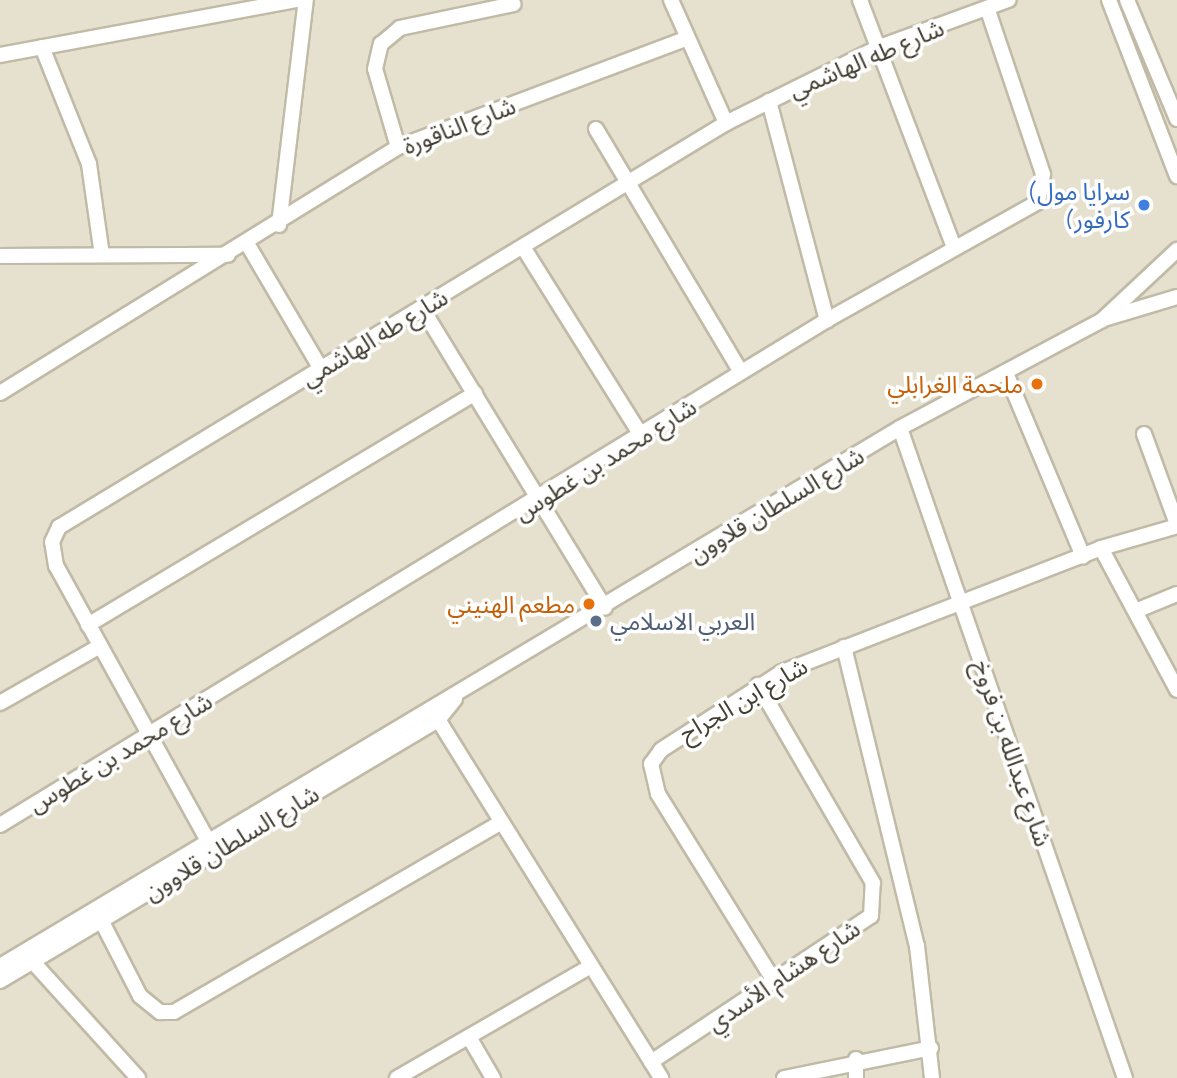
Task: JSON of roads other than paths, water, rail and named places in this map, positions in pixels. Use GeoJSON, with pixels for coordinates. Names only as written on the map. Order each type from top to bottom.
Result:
{"type":"FeatureCollection","features":[{"type":"Feature","properties":{"kind":"street"},"geometry":{"type":"LineString","coordinates":[[0,55],[297,0]]}},
{"type":"Feature","properties":{"kind":"street"},"geometry":{"type":"LineString","coordinates":[[279,225],[306,0]]}},
{"type":"Feature","properties":{"kind":"street"},"geometry":{"type":"LineString","coordinates":[[671,0],[686,39],[726,123]]}},
{"type":"Feature","properties":{"kind":"street"},"geometry":{"type":"LineString","coordinates":[[860,0],[954,248]]}},
{"type":"Feature","properties":{"kind":"street","name":"شارع طه الهاشمي"},"geometry":{"type":"LineString","coordinates":[[207,839],[146,735],[52,556],[59,527],[726,123],[877,48],[1008,0]]}},
{"type":"Feature","properties":{"kind":"street"},"geometry":{"type":"LineString","coordinates":[[1109,0],[1177,176]]}},
{"type":"Feature","properties":{"kind":"street"},"geometry":{"type":"LineString","coordinates":[[1127,0],[1172,91],[1177,119]]}},
{"type":"Feature","properties":{"kind":"street"},"geometry":{"type":"LineString","coordinates":[[398,148],[375,69],[381,44],[400,28],[514,4]]}},
{"type":"Feature","properties":{"kind":"street","name":"شارع محمد بن غطوس"},"geometry":{"type":"LineString","coordinates":[[0,825],[540,500],[827,320],[1038,202],[1044,184],[987,8]]}},
{"type":"Feature","properties":{"kind":"street","name":"شارع الناقورة"},"geometry":{"type":"LineString","coordinates":[[0,393],[279,225],[398,148],[686,39]]}},
{"type":"Feature","properties":{"kind":"street"},"geometry":{"type":"LineString","coordinates":[[42,47],[89,164],[102,255]]}},
{"type":"Feature","properties":{"kind":"street"},"geometry":{"type":"LineString","coordinates":[[769,100],[827,320]]}},
{"type":"Feature","properties":{"kind":"street"},"geometry":{"type":"LineString","coordinates":[[596,129],[741,372]]}},
{"type":"Feature","properties":{"kind":"street"},"geometry":{"type":"LineString","coordinates":[[248,244],[321,369]]}},
{"type":"Feature","properties":{"kind":"street"},"geometry":{"type":"LineString","coordinates":[[523,247],[642,437]]}},
{"type":"Feature","properties":{"kind":"street","name":"شارع السلطان قلاوون"},"geometry":{"type":"LineString","coordinates":[[1102,320],[1177,250]]}},
{"type":"Feature","properties":{"kind":"street"},"geometry":{"type":"LineString","coordinates":[[0,256],[230,255]]}},
{"type":"Feature","properties":{"kind":"street","name":"شارع السلطان قلاوون"},"geometry":{"type":"LineString","coordinates":[[0,966],[430,706],[456,698],[900,428],[1102,320],[1177,297]]}},
{"type":"Feature","properties":{"kind":"street"},"geometry":{"type":"LineString","coordinates":[[422,308],[605,608]]}},
{"type":"Feature","properties":{"kind":"street"},"geometry":{"type":"LineString","coordinates":[[1006,373],[1083,556]]}},
{"type":"Feature","properties":{"kind":"street"},"geometry":{"type":"LineString","coordinates":[[88,625],[475,393]]}},
{"type":"Feature","properties":{"kind":"street","name":"شارع عبدالله بن فروخ"},"geometry":{"type":"LineString","coordinates":[[900,428],[1125,1078]]}},
{"type":"Feature","properties":{"kind":"street"},"geometry":{"type":"LineString","coordinates":[[1144,434],[1177,525]]}},
{"type":"Feature","properties":{"kind":"street","name":"شارع ابن الجراح"},"geometry":{"type":"LineString","coordinates":[[774,981],[659,794],[652,764],[675,736],[758,685],[845,647],[962,607],[1101,548],[1177,525]]}},
{"type":"Feature","properties":{"kind":"street"},"geometry":{"type":"LineString","coordinates":[[1101,548],[1138,610],[1177,690]]}},
{"type":"Feature","properties":{"kind":"street"},"geometry":{"type":"LineString","coordinates":[[1138,610],[1177,594]]}},
{"type":"Feature","properties":{"kind":"street"},"geometry":{"type":"LineString","coordinates":[[0,710],[0,703],[100,646]]}},
{"type":"Feature","properties":{"kind":"street"},"geometry":{"type":"LineString","coordinates":[[845,647],[917,946],[931,1048],[932,1078]]}},
{"type":"Feature","properties":{"kind":"street","name":"شارع هشام الأسدي"},"geometry":{"type":"LineString","coordinates":[[651,1062],[859,927],[875,898],[862,862],[758,685]]}},
{"type":"Feature","properties":{"kind":"street","name":"شارع السلطان قلاوون"},"geometry":{"type":"LineString","coordinates":[[0,981],[438,720],[456,698]]}},
{"type":"Feature","properties":{"kind":"street"},"geometry":{"type":"LineString","coordinates":[[430,706],[660,1078]]}},
{"type":"Feature","properties":{"kind":"street"},"geometry":{"type":"LineString","coordinates":[[101,920],[140,996],[160,1012],[174,1012],[500,823]]}},
{"type":"Feature","properties":{"kind":"street"},"geometry":{"type":"LineString","coordinates":[[32,961],[138,1078]]}},
{"type":"Feature","properties":{"kind":"street"},"geometry":{"type":"LineString","coordinates":[[397,1078],[591,966]]}},
{"type":"Feature","properties":{"kind":"street"},"geometry":{"type":"LineString","coordinates":[[469,1037],[493,1078]]}},
{"type":"Feature","properties":{"kind":"street"},"geometry":{"type":"LineString","coordinates":[[784,1078],[856,1059],[931,1048]]}},
{"type":"Feature","properties":{"kind":"street"},"geometry":{"type":"LineString","coordinates":[[856,1059],[856,1078]]}},
{"type":"Feature","properties":{"kind":"place","name":"(سرايا مول (كارفور"},"geometry":{"type":"Point","coordinates":[1144,205]}},
{"type":"Feature","properties":{"kind":"place","name":"ملحمة الغرابلي"},"geometry":{"type":"Point","coordinates":[1037,384]}},
{"type":"Feature","properties":{"kind":"place","name":"مطعم الهنيني"},"geometry":{"type":"Point","coordinates":[589,604]}},
{"type":"Feature","properties":{"kind":"place","name":"العربي الاسلامي"},"geometry":{"type":"Point","coordinates":[596,621]}}]}
